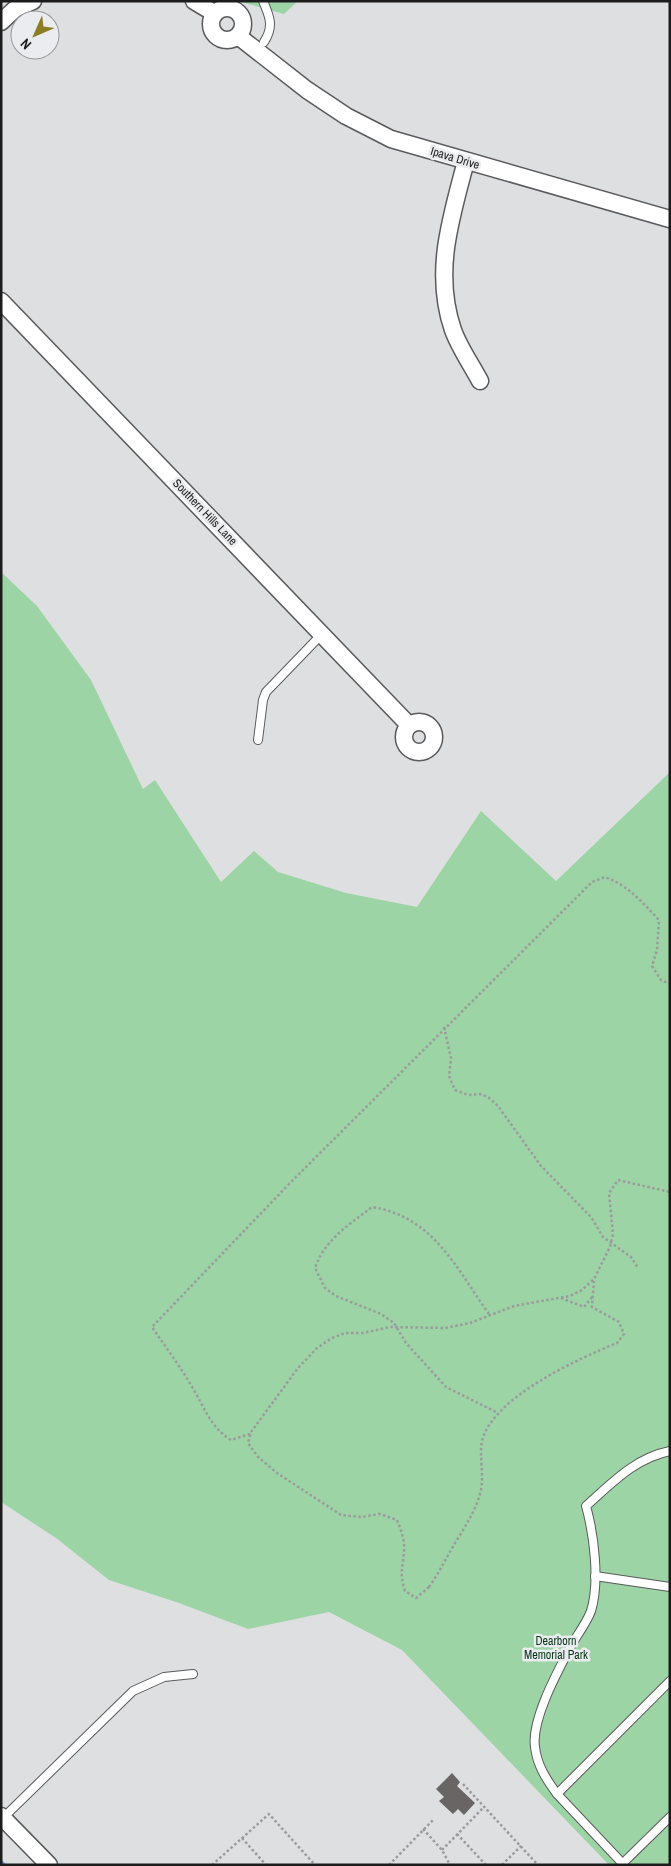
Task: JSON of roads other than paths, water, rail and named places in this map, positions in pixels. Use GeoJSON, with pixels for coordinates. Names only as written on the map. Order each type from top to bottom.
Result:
{"type":"FeatureCollection","features":[{"type":"Feature","properties":{"kind":"street"},"geometry":{"type":"LineString","coordinates":[[1,22],[15,9],[33,1]]}},
{"type":"Feature","properties":{"kind":"street"},"geometry":{"type":"LineString","coordinates":[[194,1],[214,14]]}},
{"type":"Feature","properties":{"kind":"street"},"geometry":{"type":"LineString","coordinates":[[226,7],[238,12],[244,24],[238,36],[227,41],[216,36],[210,25],[214,14],[226,7]]}},
{"type":"Feature","properties":{"kind":"street"},"geometry":{"type":"LineString","coordinates":[[238,36],[262,48]]}},
{"type":"Feature","properties":{"kind":"street","name":"Ipava Drive"},"geometry":{"type":"LineString","coordinates":[[262,48],[307,90],[346,116],[391,138],[466,162],[670,219]]}},
{"type":"Feature","properties":{"kind":"street"},"geometry":{"type":"LineString","coordinates":[[466,162],[447,232],[443,256],[446,304],[453,332],[480,381]]}},
{"type":"Feature","properties":{"kind":"street","name":"Southern Hills Lane"},"geometry":{"type":"LineString","coordinates":[[1,301],[408,724]]}},
{"type":"Feature","properties":{"kind":"street"},"geometry":{"type":"LineString","coordinates":[[2,1817],[49,1865]]}},
{"type":"Feature","properties":{"kind":"lane"},"geometry":{"type":"LineString","coordinates":[[262,48],[271,32],[270,19],[263,1]]}},
{"type":"Feature","properties":{"kind":"lane"},"geometry":{"type":"LineString","coordinates":[[258,740],[263,700],[266,692],[322,634]]}},
{"type":"Feature","properties":{"kind":"lane"},"geometry":{"type":"LineString","coordinates":[[670,1450],[636,1462],[586,1506],[591,1525],[595,1576],[591,1611],[559,1668],[538,1720],[534,1745],[542,1773],[557,1794],[624,1864],[670,1817]]}},
{"type":"Feature","properties":{"kind":"lane"},"geometry":{"type":"LineString","coordinates":[[595,1576],[670,1587]]}},
{"type":"Feature","properties":{"kind":"lane"},"geometry":{"type":"LineString","coordinates":[[2,1817],[133,1691],[164,1677],[193,1674]]}},
{"type":"Feature","properties":{"kind":"lane"},"geometry":{"type":"LineString","coordinates":[[557,1794],[670,1681]]}},
{"type":"Feature","properties":{"kind":"waterway"},"geometry":{"type":"LineString","coordinates":[[1,1862],[4,1865]]}},
{"type":"Feature","properties":{"kind":"park label","name":"Dearborn Memorial Park"},"geometry":{"type":"Point","coordinates":[556,1648]}}]}
